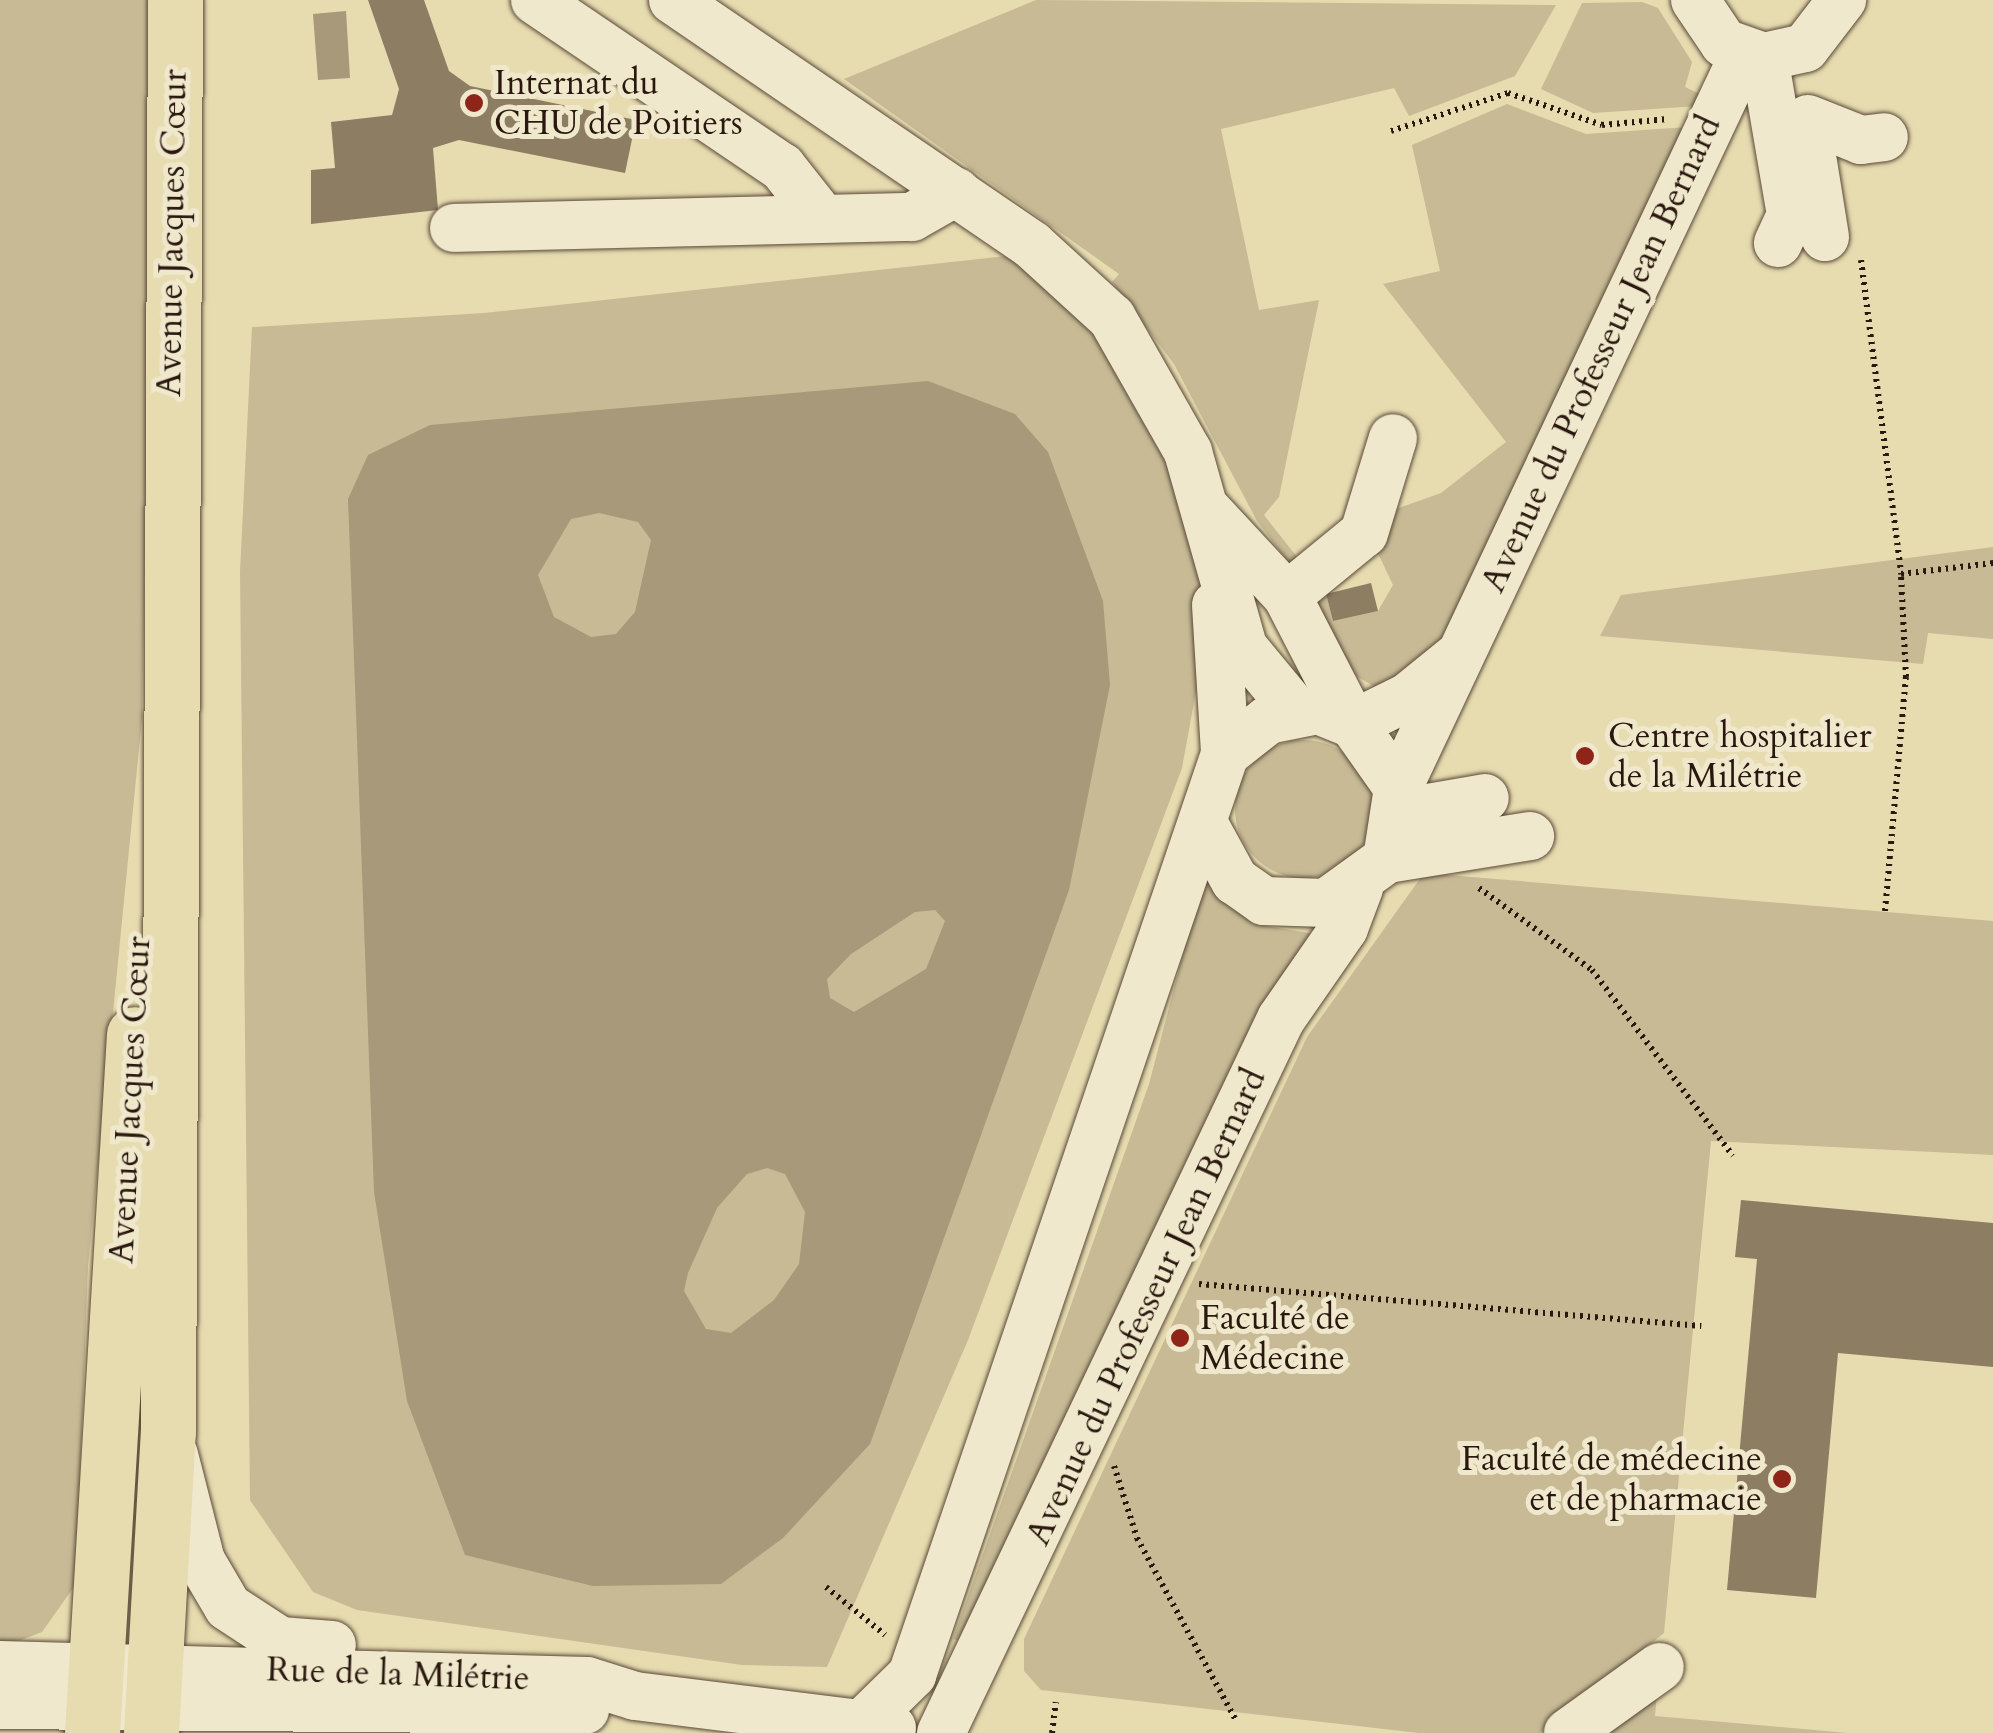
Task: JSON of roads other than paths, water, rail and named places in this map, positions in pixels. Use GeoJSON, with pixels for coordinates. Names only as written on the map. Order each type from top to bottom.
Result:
{"type":"FeatureCollection","features":[{"type":"Feature","properties":{"kind":"main road","name":"Avenue Jacques Cœur"},"geometry":{"type":"LineString","coordinates":[[154,1704],[168,1431],[168,467],[175,0]]}},
{"type":"Feature","properties":{"kind":"main road","name":"Avenue Jacques Cœur"},"geometry":{"type":"LineString","coordinates":[[95,1702],[168,467]]}},
{"type":"Feature","properties":{"kind":"street","name":"Avenue du Professeur Jean Bernard"},"geometry":{"type":"LineString","coordinates":[[673,0],[956,192],[1112,318],[1170,408],[1211,529],[1243,648],[1296,711]]}},
{"type":"Feature","properties":{"kind":"street"},"geometry":{"type":"LineString","coordinates":[[1695,0],[1708,28],[1771,53],[1808,119],[1842,245]]}},
{"type":"Feature","properties":{"kind":"street","name":"Avenue du Professeur Jean Bernard"},"geometry":{"type":"LineString","coordinates":[[940,1733],[1281,1019],[1344,928],[1373,873],[1459,656],[1714,117],[1771,53],[1842,0]]}},
{"type":"Feature","properties":{"kind":"street"},"geometry":{"type":"LineString","coordinates":[[542,3],[782,168],[819,214]]}},
{"type":"Feature","properties":{"kind":"street"},"geometry":{"type":"LineString","coordinates":[[1771,53],[1791,215],[1778,243]]}},
{"type":"Feature","properties":{"kind":"street"},"geometry":{"type":"LineString","coordinates":[[1808,119],[1862,140],[1884,137]]}},
{"type":"Feature","properties":{"kind":"street"},"geometry":{"type":"LineString","coordinates":[[454,228],[819,214],[912,217],[956,192]]}},
{"type":"Feature","properties":{"kind":"street"},"geometry":{"type":"LineString","coordinates":[[1287,596],[1364,534],[1393,438]]}},
{"type":"Feature","properties":{"kind":"street","name":"Avenue du Professeur Jean Bernard"},"geometry":{"type":"LineString","coordinates":[[844,1725],[912,1675],[1205,826],[1208,789],[1225,754],[1211,529]]}},
{"type":"Feature","properties":{"kind":"street"},"geometry":{"type":"LineString","coordinates":[[1211,529],[1287,596],[1399,801],[1484,798]]}},
{"type":"Feature","properties":{"kind":"street","name":"Avenue du Professeur Jean Bernard"},"geometry":{"type":"LineString","coordinates":[[1354,724],[1408,697],[1459,656]]}},
{"type":"Feature","properties":{"kind":"street"},"geometry":{"type":"LineString","coordinates":[[1225,754],[1268,720],[1296,711],[1354,724]]}},
{"type":"Feature","properties":{"kind":"street"},"geometry":{"type":"LineString","coordinates":[[1205,826],[1235,881],[1264,900],[1312,905],[1373,873],[1455,846],[1530,836]]}},
{"type":"Feature","properties":{"kind":"street","name":"Avenue du Professeur Jean Bernard"},"geometry":{"type":"LineString","coordinates":[[940,1733],[926,1676],[1002,1465],[1002,1420]]}},
{"type":"Feature","properties":{"kind":"street"},"geometry":{"type":"LineString","coordinates":[[168,1431],[202,1561],[242,1623],[280,1641],[472,1675]]}},
{"type":"Feature","properties":{"kind":"street"},"geometry":{"type":"LineString","coordinates":[[0,1665],[95,1702]]}},
{"type":"Feature","properties":{"kind":"street"},"geometry":{"type":"LineString","coordinates":[[1568,1733],[1660,1668]]}},
{"type":"Feature","properties":{"kind":"street","name":"Rue de la Milétrie"},"geometry":{"type":"LineString","coordinates":[[154,1704],[472,1675],[588,1681],[633,1715]]}},
{"type":"Feature","properties":{"kind":"street"},"geometry":{"type":"LineString","coordinates":[[0,1705],[154,1704]]}},
{"type":"Feature","properties":{"kind":"street","name":"Rue de la Milétrie"},"geometry":{"type":"LineString","coordinates":[[154,1704],[321,1704],[633,1715],[844,1725],[923,1733]]}},
{"type":"Feature","properties":{"kind":"place","name":"Internat du CHU de Poitiers"},"geometry":{"type":"Point","coordinates":[474,103]}},
{"type":"Feature","properties":{"kind":"place","name":"Centre hospitalier de la Milétrie"},"geometry":{"type":"Point","coordinates":[1585,756]}},
{"type":"Feature","properties":{"kind":"place","name":"Faculté de Médecine"},"geometry":{"type":"Point","coordinates":[1180,1338]}},
{"type":"Feature","properties":{"kind":"place","name":"Faculté de médecine et de pharmacie"},"geometry":{"type":"Point","coordinates":[1782,1479]}}]}
